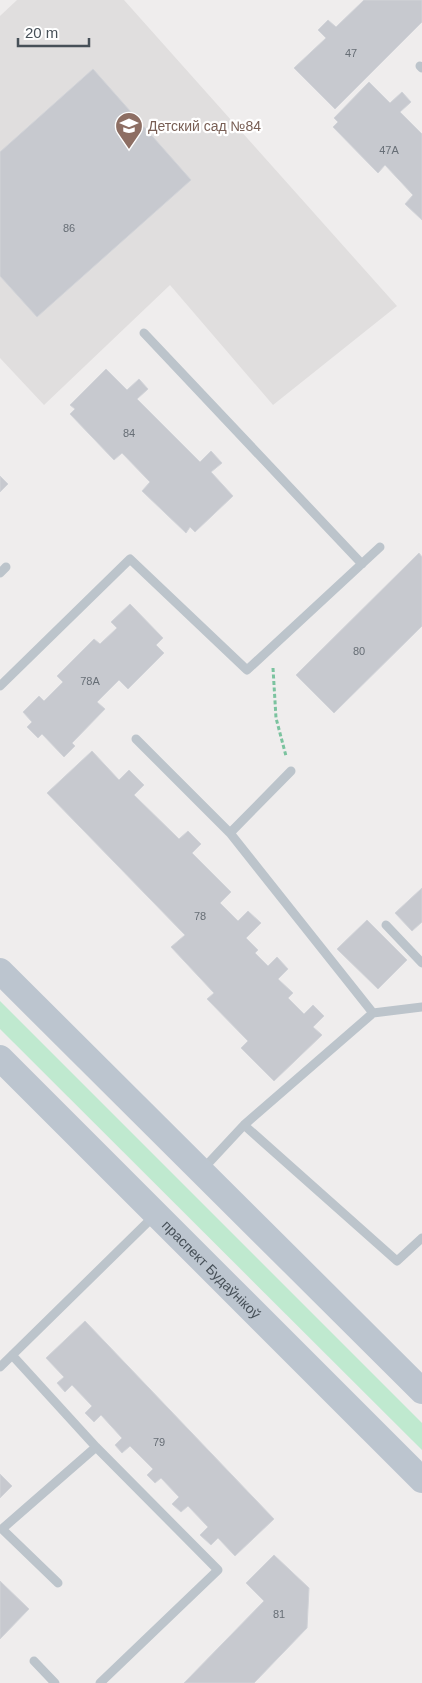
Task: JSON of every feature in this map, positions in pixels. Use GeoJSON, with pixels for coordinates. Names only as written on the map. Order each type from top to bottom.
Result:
{"type":"FeatureCollection","features":[{"type":"Feature","properties":{"kind":"main road"},"geometry":{"type":"LineString","coordinates":[[0,971],[422,1392]]}},
{"type":"Feature","properties":{"kind":"main road","name":"праспект Будаўнікоў"},"geometry":{"type":"LineString","coordinates":[[0,1058],[422,1480]]}},
{"type":"Feature","properties":{"kind":"lane"},"geometry":{"type":"LineString","coordinates":[[144,333],[362,564]]}},
{"type":"Feature","properties":{"kind":"lane"},"geometry":{"type":"LineString","coordinates":[[0,686],[130,559],[247,670],[380,547]]}},
{"type":"Feature","properties":{"kind":"lane"},"geometry":{"type":"LineString","coordinates":[[136,739],[230,833],[373,1013]]}},
{"type":"Feature","properties":{"kind":"lane"},"geometry":{"type":"LineString","coordinates":[[230,833],[290,770]]}},
{"type":"Feature","properties":{"kind":"lane"},"geometry":{"type":"LineString","coordinates":[[386,926],[422,963]]}},
{"type":"Feature","properties":{"kind":"lane"},"geometry":{"type":"LineString","coordinates":[[201,1171],[244,1125],[373,1013],[422,1007]]}},
{"type":"Feature","properties":{"kind":"lane"},"geometry":{"type":"LineString","coordinates":[[244,1125],[397,1261],[422,1238]]}},
{"type":"Feature","properties":{"kind":"lane"},"geometry":{"type":"LineString","coordinates":[[0,1367],[156,1214]]}},
{"type":"Feature","properties":{"kind":"lane"},"geometry":{"type":"LineString","coordinates":[[12,1356],[96,1447],[218,1570],[100,1683]]}},
{"type":"Feature","properties":{"kind":"lane"},"geometry":{"type":"LineString","coordinates":[[58,1583],[2,1529],[96,1447]]}},
{"type":"Feature","properties":{"kind":"lane"},"geometry":{"type":"LineString","coordinates":[[34,1661],[55,1683]]}},
{"type":"Feature","properties":{"kind":"path"},"geometry":{"type":"LineString","coordinates":[[271,648],[276,718],[290,770]]}},
{"type":"Feature","properties":{"kind":"shaded area","name":"Детский сад №84"},"geometry":{"type":"Polygon","coordinates":[[[17,0],[124,0],[397,306],[273,405],[170,285],[44,405],[0,358],[0,16],[17,0]]]}},
{"type":"Feature","properties":{"kind":"green space"},"geometry":{"type":"Polygon","coordinates":[[[0,1001],[422,1423],[422,1450],[0,1029],[0,1001]]]}},
{"type":"Feature","properties":{"kind":"building"},"geometry":{"type":"Polygon","coordinates":[[[364,0],[422,0],[422,22],[335,109],[294,68],[326,38],[318,30],[328,20],[336,27],[364,0]]]}},
{"type":"Feature","properties":{"kind":"building"},"geometry":{"type":"Polygon","coordinates":[[[93,69],[191,180],[37,317],[0,276],[0,152],[93,69]]]}},
{"type":"Feature","properties":{"kind":"building"},"geometry":{"type":"Polygon","coordinates":[[[369,82],[390,103],[402,92],[411,102],[400,112],[422,134],[422,220],[405,204],[413,195],[385,165],[378,173],[333,127],[338,122],[334,118],[369,82]]]}},
{"type":"Feature","properties":{"kind":"building"},"geometry":{"type":"Polygon","coordinates":[[[106,369],[127,390],[139,379],[148,389],[137,399],[200,462],[211,451],[222,463],[211,472],[233,496],[195,532],[190,527],[186,533],[142,491],[150,482],[122,453],[114,460],[70,414],[75,409],[70,405],[106,369]]]}},
{"type":"Feature","properties":{"kind":"building"},"geometry":{"type":"Polygon","coordinates":[[[0,476],[8,484],[0,492],[0,476]]]}},
{"type":"Feature","properties":{"kind":"building"},"geometry":{"type":"Polygon","coordinates":[[[419,553],[422,557],[422,626],[334,713],[296,675],[419,553]]]}},
{"type":"Feature","properties":{"kind":"building"},"geometry":{"type":"Polygon","coordinates":[[[130,604],[163,638],[156,645],[164,653],[128,689],[119,680],[97,702],[105,709],[72,743],[75,746],[64,757],[42,734],[38,738],[27,727],[32,722],[23,712],[39,696],[44,701],[63,682],[57,676],[94,639],[100,644],[117,628],[111,622],[130,604]]]}},
{"type":"Feature","properties":{"kind":"building"},"geometry":{"type":"Polygon","coordinates":[[[92,751],[119,780],[129,770],[144,785],[134,795],[179,839],[188,831],[201,844],[192,853],[231,892],[220,903],[238,921],[248,911],[261,923],[246,938],[258,950],[255,953],[268,966],[277,957],[288,969],[278,979],[293,993],[288,998],[304,1014],[313,1005],[324,1016],[313,1027],[322,1035],[274,1081],[241,1048],[248,1041],[207,999],[214,993],[171,947],[185,935],[47,793],[92,751]]]}},
{"type":"Feature","properties":{"kind":"building"},"geometry":{"type":"Polygon","coordinates":[[[422,888],[422,922],[412,931],[395,913],[422,888]]]}},
{"type":"Feature","properties":{"kind":"building"},"geometry":{"type":"Polygon","coordinates":[[[367,920],[407,960],[378,989],[337,949],[367,920]]]}},
{"type":"Feature","properties":{"kind":"building"},"geometry":{"type":"Polygon","coordinates":[[[85,1321],[274,1519],[235,1556],[218,1538],[211,1545],[200,1535],[208,1527],[188,1506],[181,1512],[172,1504],[179,1497],[161,1478],[155,1483],[147,1475],[153,1469],[130,1446],[122,1453],[115,1445],[122,1438],[101,1415],[94,1422],[85,1413],[92,1406],[72,1385],[65,1392],[57,1383],[64,1377],[46,1358],[85,1321]]]}},
{"type":"Feature","properties":{"kind":"building"},"geometry":{"type":"Polygon","coordinates":[[[0,1474],[12,1486],[0,1498],[0,1474]]]}},
{"type":"Feature","properties":{"kind":"building"},"geometry":{"type":"Polygon","coordinates":[[[274,1555],[309,1588],[307,1628],[254,1683],[184,1683],[264,1601],[246,1583],[274,1555]]]}},
{"type":"Feature","properties":{"kind":"building"},"geometry":{"type":"Polygon","coordinates":[[[0,1581],[29,1609],[0,1639],[0,1581]]]}},
{"type":"Feature","properties":{"kind":"place","name":"Детский сад №84"},"geometry":{"type":"Point","coordinates":[129,150]}}]}
